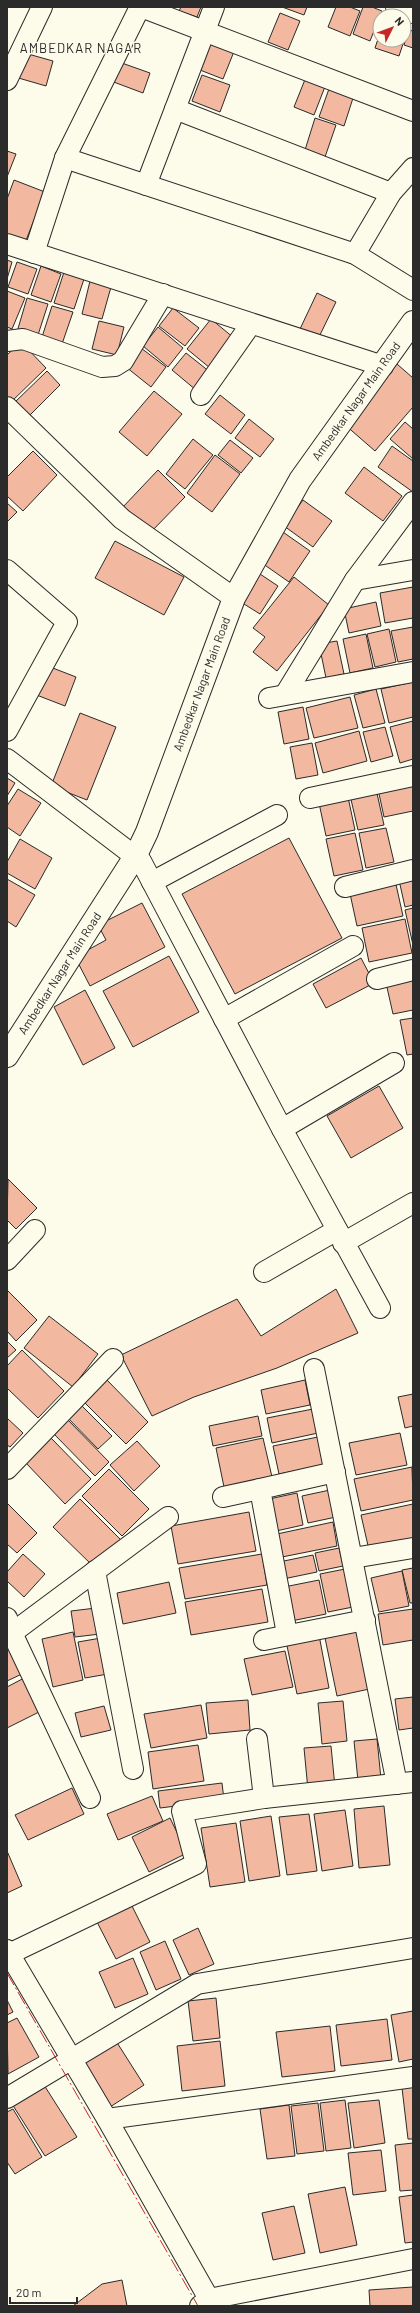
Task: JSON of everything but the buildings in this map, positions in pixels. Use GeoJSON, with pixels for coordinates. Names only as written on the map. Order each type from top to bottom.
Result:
{"type":"FeatureCollection","features":[{"type":"Feature","properties":{"kind":"street"},"geometry":{"type":"LineString","coordinates":[[7,80],[42,7]]}},
{"type":"Feature","properties":{"kind":"street"},"geometry":{"type":"LineString","coordinates":[[34,252],[65,158],[140,7],[205,30],[413,111]]}},
{"type":"Feature","properties":{"kind":"street"},"geometry":{"type":"LineString","coordinates":[[146,186],[214,7]]}},
{"type":"Feature","properties":{"kind":"street"},"geometry":{"type":"LineString","coordinates":[[396,7],[413,13]]}},
{"type":"Feature","properties":{"kind":"street"},"geometry":{"type":"LineString","coordinates":[[176,109],[391,193]]}},
{"type":"Feature","properties":{"kind":"street"},"geometry":{"type":"LineString","coordinates":[[65,158],[355,254],[413,290]]}},
{"type":"Feature","properties":{"kind":"street"},"geometry":{"type":"LineString","coordinates":[[355,254],[391,193],[413,168]]}},
{"type":"Feature","properties":{"kind":"street"},"geometry":{"type":"LineString","coordinates":[[7,244],[383,366]]}},
{"type":"Feature","properties":{"kind":"street"},"geometry":{"type":"LineString","coordinates":[[7,341],[23,339],[102,367],[115,366],[123,361],[163,294]]}},
{"type":"Feature","properties":{"kind":"street","name":"Ambedkar Nagar Main Road"},"geometry":{"type":"LineString","coordinates":[[7,1056],[136,855],[147,832],[234,598],[300,480],[413,322]]}},
{"type":"Feature","properties":{"kind":"street"},"geometry":{"type":"LineString","coordinates":[[202,395],[251,324]]}},
{"type":"Feature","properties":{"kind":"street"},"geometry":{"type":"LineString","coordinates":[[7,407],[122,519],[234,598]]}},
{"type":"Feature","properties":{"kind":"street"},"geometry":{"type":"LineString","coordinates":[[413,502],[355,580],[277,696],[413,672]]}},
{"type":"Feature","properties":{"kind":"street"},"geometry":{"type":"LineString","coordinates":[[7,570],[67,622],[7,731]]}},
{"type":"Feature","properties":{"kind":"street"},"geometry":{"type":"LineString","coordinates":[[355,580],[413,570]]}},
{"type":"Feature","properties":{"kind":"street"},"geometry":{"type":"LineString","coordinates":[[7,759],[136,855],[152,882],[282,1129],[380,1308]]}},
{"type":"Feature","properties":{"kind":"street"},"geometry":{"type":"LineString","coordinates":[[310,798],[413,776]]}},
{"type":"Feature","properties":{"kind":"street"},"geometry":{"type":"LineString","coordinates":[[152,882],[277,815]]}},
{"type":"Feature","properties":{"kind":"street"},"geometry":{"type":"LineString","coordinates":[[345,887],[413,870]]}},
{"type":"Feature","properties":{"kind":"street"},"geometry":{"type":"LineString","coordinates":[[224,1019],[353,946]]}},
{"type":"Feature","properties":{"kind":"street"},"geometry":{"type":"LineString","coordinates":[[377,979],[413,970]]}},
{"type":"Feature","properties":{"kind":"street"},"geometry":{"type":"LineString","coordinates":[[282,1129],[394,1063]]}},
{"type":"Feature","properties":{"kind":"street"},"geometry":{"type":"LineString","coordinates":[[264,1272],[413,1203]]}},
{"type":"Feature","properties":{"kind":"street"},"geometry":{"type":"LineString","coordinates":[[7,1260],[35,1230]]}},
{"type":"Feature","properties":{"kind":"street"},"geometry":{"type":"LineString","coordinates":[[7,1469],[112,1359]]}},
{"type":"Feature","properties":{"kind":"street"},"geometry":{"type":"LineString","coordinates":[[314,1369],[365,1620],[405,1783],[264,1798],[182,1811],[196,1864],[8,1953],[107,2119],[205,2302],[413,2259]]}},
{"type":"Feature","properties":{"kind":"street"},"geometry":{"type":"LineString","coordinates":[[223,1497],[335,1472]]}},
{"type":"Feature","properties":{"kind":"street"},"geometry":{"type":"LineString","coordinates":[[260,1489],[287,1634]]}},
{"type":"Feature","properties":{"kind":"street"},"geometry":{"type":"LineString","coordinates":[[90,1798],[9,1625],[95,1571],[168,1517]]}},
{"type":"Feature","properties":{"kind":"street"},"geometry":{"type":"LineString","coordinates":[[353,1558],[413,1548]]}},
{"type":"Feature","properties":{"kind":"street"},"geometry":{"type":"LineString","coordinates":[[95,1571],[132,1769]]}},
{"type":"Feature","properties":{"kind":"street"},"geometry":{"type":"LineString","coordinates":[[264,1640],[287,1634],[365,1620]]}},
{"type":"Feature","properties":{"kind":"street"},"geometry":{"type":"LineString","coordinates":[[257,1739],[264,1798]]}},
{"type":"Feature","properties":{"kind":"street"},"geometry":{"type":"LineString","coordinates":[[7,2098],[71,2058],[197,1984],[413,1948]]}},
{"type":"Feature","properties":{"kind":"street"},"geometry":{"type":"LineString","coordinates":[[107,2119],[413,2077]]}},
{"type":"Feature","properties":{"kind":"power"},"geometry":{"type":"LineString","coordinates":[[7,1973],[198,2306]]}},
{"type":"Feature","properties":{"kind":"district","name":"AMBEDKAR NAGAR"},"geometry":{"type":"Point","coordinates":[81,48]}}]}
